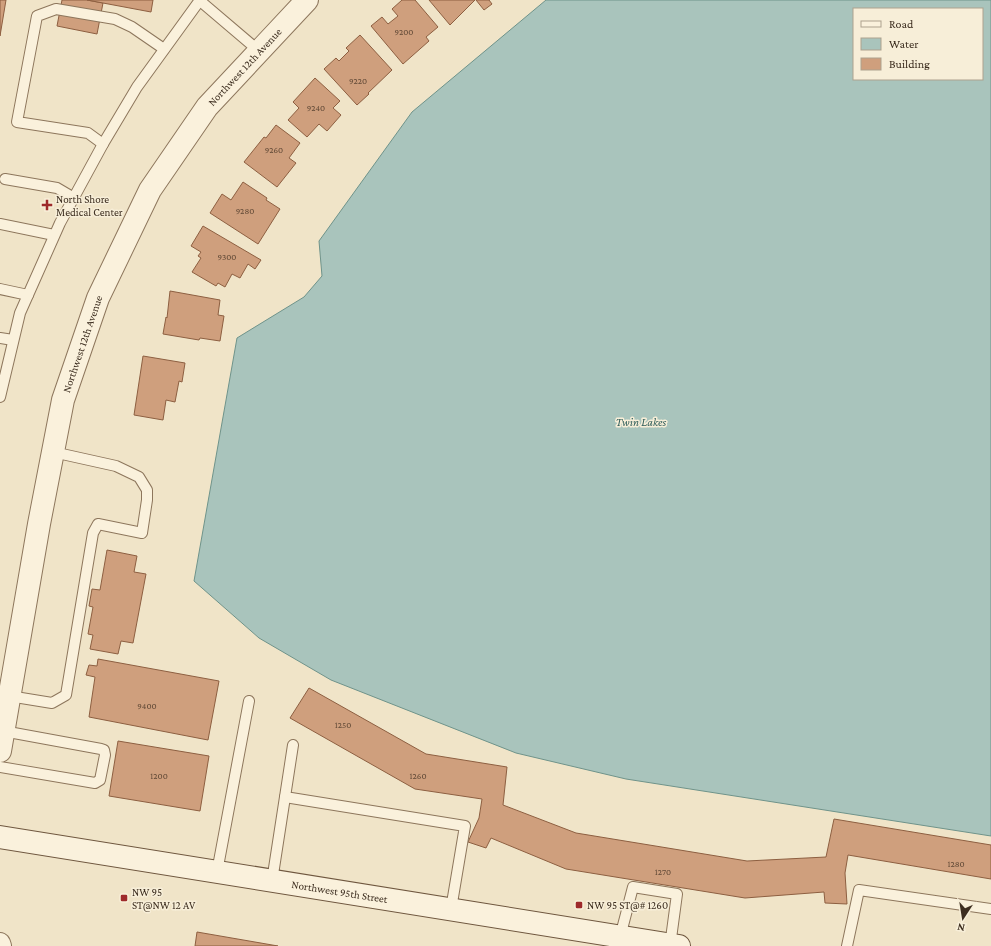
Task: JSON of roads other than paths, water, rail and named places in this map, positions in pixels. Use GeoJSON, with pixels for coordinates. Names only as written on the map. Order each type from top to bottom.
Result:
{"type":"FeatureCollection","features":[{"type":"Feature","properties":{"kind":"street","name":"Northwest 12th Avenue"},"geometry":{"type":"LineString","coordinates":[[2,741],[39,524],[63,400],[98,298],[150,190],[207,107],[307,0]]}},
{"type":"Feature","properties":{"kind":"street","name":"Northwest 95th Street"},"geometry":{"type":"LineString","coordinates":[[0,837],[673,946]]}},
{"type":"Feature","properties":{"kind":"lane"},"geometry":{"type":"LineString","coordinates":[[0,397],[20,313],[54,236],[103,144],[137,87],[200,0],[259,51]]}},
{"type":"Feature","properties":{"kind":"lane"},"geometry":{"type":"LineString","coordinates":[[103,144],[88,133],[17,122],[37,16],[56,9],[115,19],[132,27],[164,49]]}},
{"type":"Feature","properties":{"kind":"lane"},"geometry":{"type":"LineString","coordinates":[[5,179],[57,188],[74,198]]}},
{"type":"Feature","properties":{"kind":"lane"},"geometry":{"type":"LineString","coordinates":[[0,224],[54,236]]}},
{"type":"Feature","properties":{"kind":"lane"},"geometry":{"type":"LineString","coordinates":[[0,289],[28,295]]}},
{"type":"Feature","properties":{"kind":"lane"},"geometry":{"type":"LineString","coordinates":[[0,338],[13,340]]}},
{"type":"Feature","properties":{"kind":"lane"},"geometry":{"type":"LineString","coordinates":[[9,696],[52,703],[66,694],[93,533],[98,524],[142,534],[147,490],[139,477],[116,466],[53,452]]}},
{"type":"Feature","properties":{"kind":"lane"},"geometry":{"type":"LineString","coordinates":[[217,872],[249,701]]}},
{"type":"Feature","properties":{"kind":"lane"},"geometry":{"type":"LineString","coordinates":[[0,767],[95,783],[100,780],[105,754],[104,750],[101,749],[2,741]]}},
{"type":"Feature","properties":{"kind":"lane"},"geometry":{"type":"LineString","coordinates":[[272,881],[293,745]]}},
{"type":"Feature","properties":{"kind":"lane"},"geometry":{"type":"LineString","coordinates":[[284,797],[465,826],[451,910]]}},
{"type":"Feature","properties":{"kind":"lane"},"geometry":{"type":"LineString","coordinates":[[620,937],[634,887],[677,894],[673,946]]}},
{"type":"Feature","properties":{"kind":"lane"},"geometry":{"type":"LineString","coordinates":[[847,946],[859,890],[991,909]]}},
{"type":"Feature","properties":{"kind":"water","name":"Twin Lakes"},"geometry":{"type":"Polygon","coordinates":[[[546,0],[991,0],[991,836],[626,779],[516,753],[331,680],[259,638],[194,581],[237,338],[304,297],[322,276],[319,241],[412,112],[546,0]]]}},
{"type":"Feature","properties":{"kind":"place","name":"North Shore Medical Center"},"geometry":{"type":"Point","coordinates":[47,205]}},
{"type":"Feature","properties":{"kind":"place","name":"NW 95 ST@NW 12 AV"},"geometry":{"type":"Point","coordinates":[124,898]}},
{"type":"Feature","properties":{"kind":"place","name":"NW 95 ST@# 1260"},"geometry":{"type":"Point","coordinates":[579,905]}}]}
